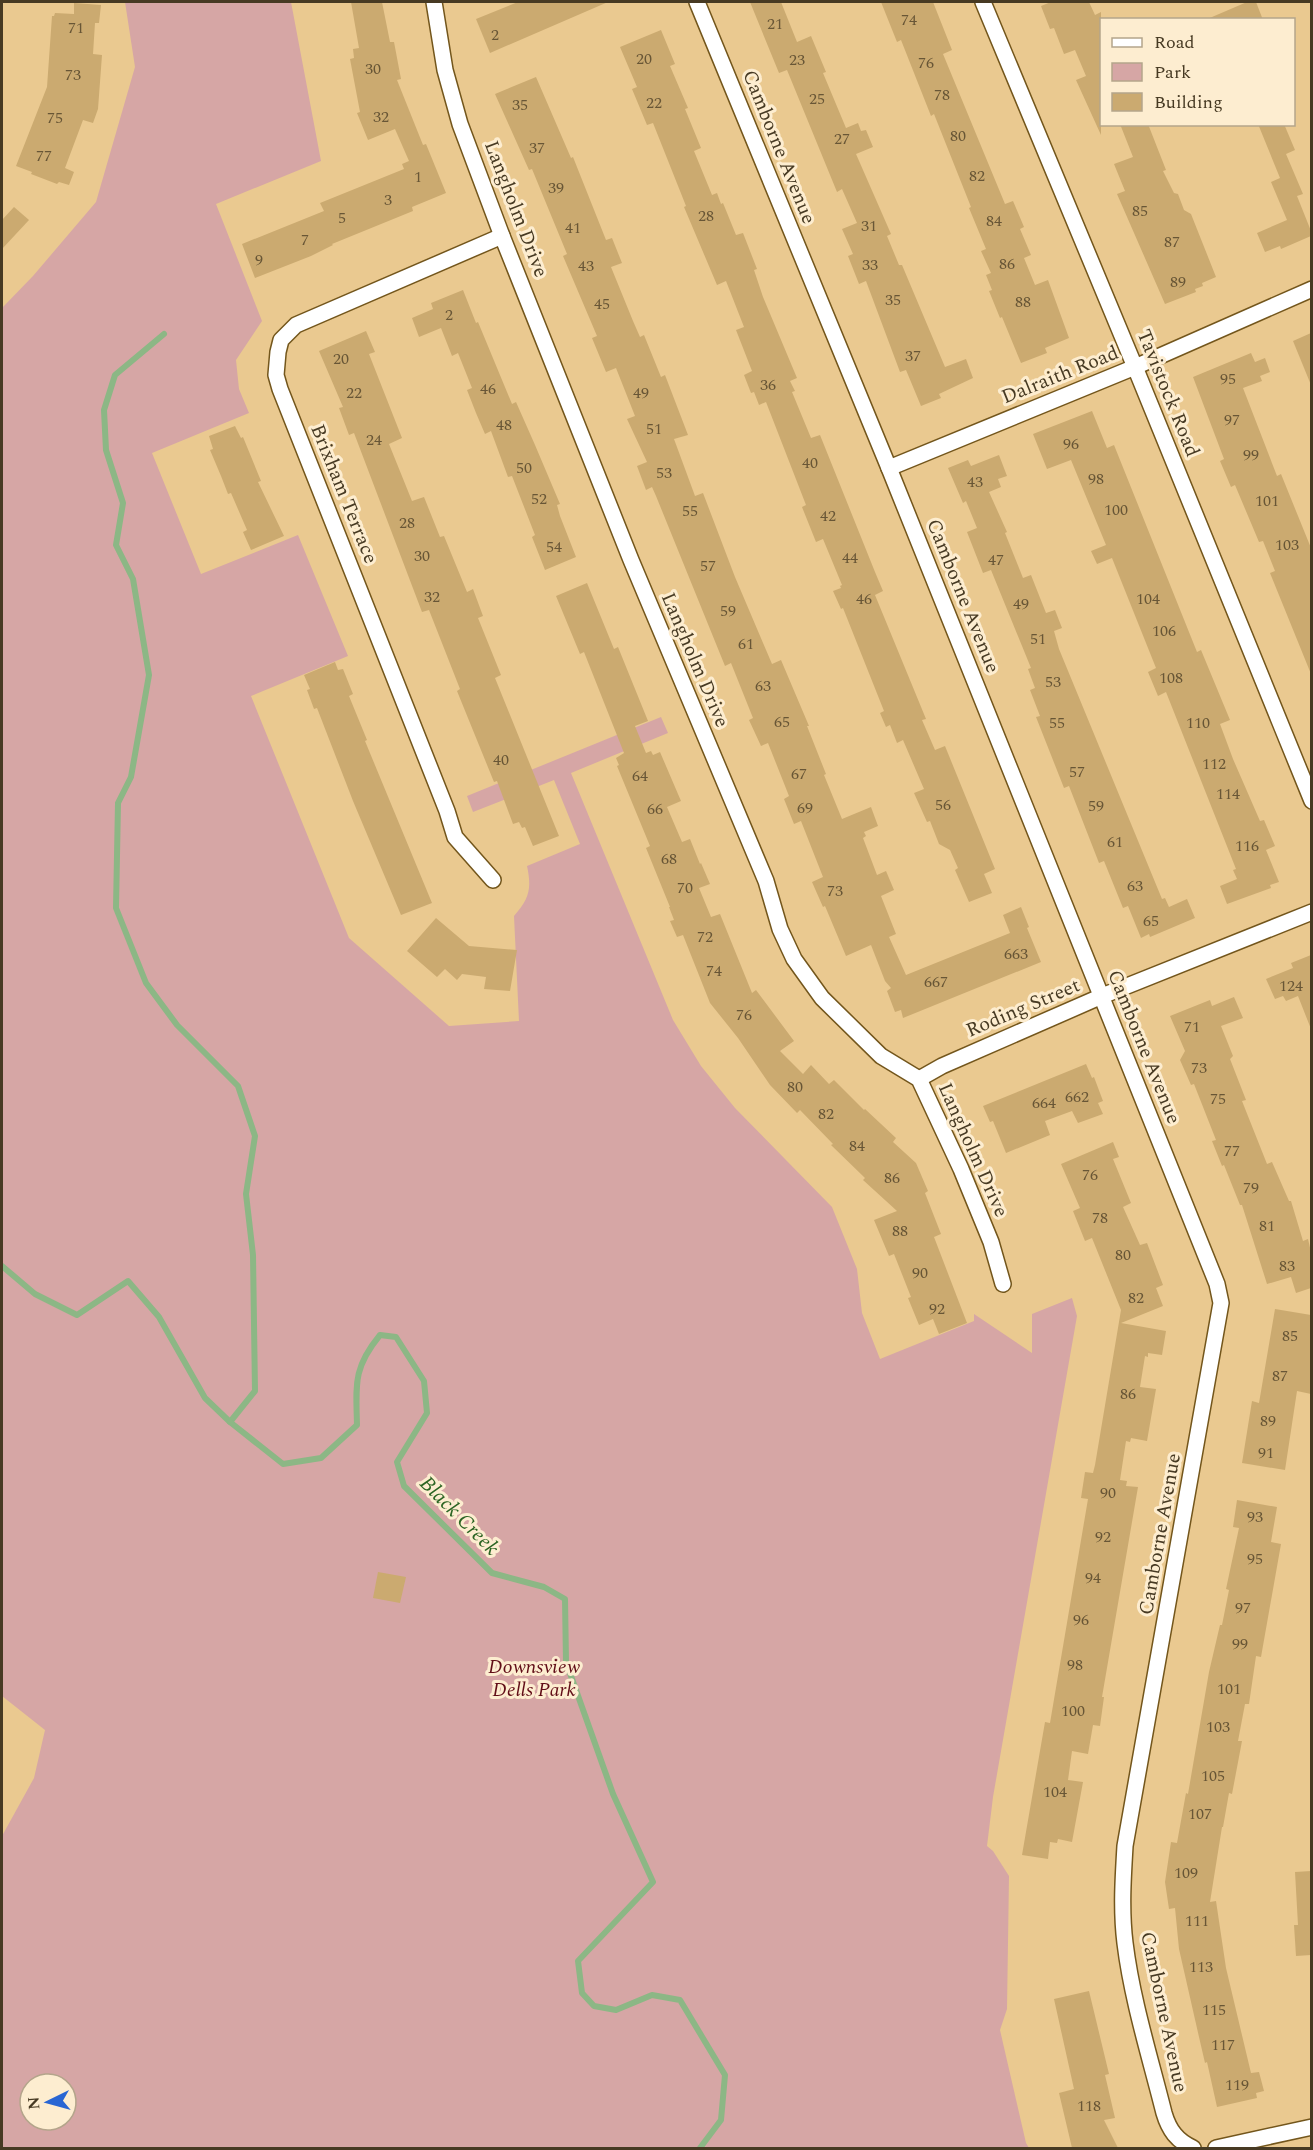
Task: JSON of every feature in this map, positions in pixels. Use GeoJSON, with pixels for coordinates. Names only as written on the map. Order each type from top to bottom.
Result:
{"type":"FeatureCollection","features":[{"type":"Feature","properties":{"kind":"street","name":"Langholm Drive"},"geometry":{"type":"LineString","coordinates":[[434,2],[445,70],[460,124],[631,560],[766,881],[780,929],[794,958],[822,998],[880,1056],[919,1079],[990,1242],[1002,1284]]}},
{"type":"Feature","properties":{"kind":"street","name":"Camborne Avenue"},"geometry":{"type":"LineString","coordinates":[[697,2],[889,468],[1217,1284],[1221,1303],[1125,1846],[1122,1901],[1131,1981],[1164,2113],[1168,2126],[1175,2135],[1183,2144],[1193,2148]]}},
{"type":"Feature","properties":{"kind":"street","name":"Tavistock Road"},"geometry":{"type":"LineString","coordinates":[[983,2],[1135,367],[1311,801]]}},
{"type":"Feature","properties":{"kind":"street","name":"Brixham Terrace"},"geometry":{"type":"LineString","coordinates":[[492,880],[455,837],[447,811],[280,389],[276,366],[281,340],[296,325],[502,236]]}},
{"type":"Feature","properties":{"kind":"street","name":"Dalraith Road"},"geometry":{"type":"LineString","coordinates":[[889,468],[1135,367],[1311,289]]}},
{"type":"Feature","properties":{"kind":"street","name":"Roding Street"},"geometry":{"type":"LineString","coordinates":[[919,1079],[942,1066],[1102,996],[1311,912]]}},
{"type":"Feature","properties":{"kind":"street"},"geometry":{"type":"LineString","coordinates":[[1216,2148],[1311,2127]]}},
{"type":"Feature","properties":{"kind":"green space","name":"Downsview Dells Park"},"geometry":{"type":"Polygon","coordinates":[[[125,2],[291,2],[321,161],[216,204],[262,321],[236,360],[239,389],[249,413],[152,453],[201,574],[298,535],[348,656],[251,696],[349,938],[449,1026],[519,1021],[514,916],[528,893],[527,866],[580,844],[554,780],[473,812],[467,796],[661,717],[668,733],[571,773],[673,1020],[701,1066],[735,1108],[832,1207],[857,1269],[862,1313],[880,1359],[974,1321],[974,1314],[1032,1353],[1032,1314],[1072,1298],[1077,1316],[993,1797],[987,1846],[993,1851],[1009,1876],[1007,2009],[1000,2030],[1029,2148],[2,2148],[2,1836],[34,1778],[45,1730],[2,1696],[2,308],[33,276],[96,202],[135,67],[125,2]]]}},
{"type":"Feature","properties":{"kind":"building"},"geometry":{"type":"Polygon","coordinates":[[[351,2],[382,2],[390,42],[394,42],[401,79],[397,80],[423,145],[426,144],[446,193],[412,207],[413,211],[255,278],[242,244],[324,211],[320,203],[404,169],[402,164],[409,161],[395,129],[368,140],[357,113],[360,112],[350,59],[354,58],[353,49],[359,48],[351,2]]]}},
{"type":"Feature","properties":{"kind":"building"},"geometry":{"type":"Polygon","coordinates":[[[518,2],[608,2],[490,53],[476,19],[518,2]]]}},
{"type":"Feature","properties":{"kind":"building"},"geometry":{"type":"Polygon","coordinates":[[[750,2],[781,2],[797,42],[811,36],[826,72],[823,73],[846,128],[858,123],[861,131],[866,130],[873,147],[856,154],[891,234],[887,236],[899,265],[902,265],[945,367],[966,359],[973,378],[939,394],[941,398],[921,406],[906,370],[900,372],[866,281],[859,284],[848,256],[853,254],[842,229],[857,223],[842,189],[837,192],[787,70],[779,73],[750,2]]]}},
{"type":"Feature","properties":{"kind":"building"},"geometry":{"type":"Polygon","coordinates":[[[881,2],[933,2],[952,50],[943,54],[1005,204],[1013,201],[1024,227],[1020,229],[1031,255],[1024,258],[1035,285],[1048,280],[1069,338],[1045,348],[1047,353],[1021,363],[989,291],[992,290],[986,275],[991,273],[981,251],[986,249],[969,208],[971,207],[934,114],[931,116],[901,40],[897,42],[881,2]]]}},
{"type":"Feature","properties":{"kind":"building"},"geometry":{"type":"Polygon","coordinates":[[[1051,2],[1089,2],[1095,15],[1101,12],[1101,135],[1076,80],[1086,76],[1075,50],[1064,54],[1054,28],[1050,29],[1041,6],[1051,2]]]}},
{"type":"Feature","properties":{"kind":"building"},"geometry":{"type":"Polygon","coordinates":[[[1247,2],[1256,2],[1262,18],[1210,18],[1247,2]]]}},
{"type":"Feature","properties":{"kind":"building"},"geometry":{"type":"Polygon","coordinates":[[[74,3],[101,5],[99,23],[95,23],[93,54],[102,55],[98,109],[93,123],[83,120],[65,168],[74,172],[69,185],[59,182],[57,184],[16,166],[47,87],[52,16],[55,13],[74,14],[74,3]]]}},
{"type":"Feature","properties":{"kind":"building"},"geometry":{"type":"Polygon","coordinates":[[[661,30],[675,64],[670,66],[688,108],[685,109],[701,148],[694,151],[712,195],[717,193],[721,204],[723,203],[736,235],[743,233],[757,269],[754,270],[763,297],[797,378],[790,381],[795,391],[792,392],[811,438],[820,435],[883,591],[875,595],[926,719],[922,720],[935,750],[945,746],[995,869],[984,874],[992,893],[969,902],[955,870],[958,868],[950,850],[939,844],[930,821],[927,822],[914,793],[924,789],[903,740],[897,743],[890,725],[886,727],[880,713],[884,711],[843,608],[841,609],[833,591],[841,588],[842,585],[823,539],[816,542],[802,507],[806,505],[766,402],[759,405],[754,392],[751,393],[744,375],[752,371],[736,330],[744,327],[726,281],[717,285],[684,207],[686,206],[653,123],[647,125],[632,89],[637,87],[620,47],[661,30]]]}},
{"type":"Feature","properties":{"kind":"building"},"geometry":{"type":"Polygon","coordinates":[[[536,77],[571,158],[573,157],[606,240],[612,238],[622,263],[611,267],[640,337],[644,335],[661,377],[665,375],[688,435],[674,439],[695,496],[703,493],[772,664],[781,660],[809,726],[807,726],[826,774],[824,775],[842,819],[871,807],[878,826],[864,832],[866,836],[863,838],[877,875],[886,871],[894,890],[881,896],[896,934],[889,937],[906,975],[1010,933],[1003,915],[1021,907],[1041,962],[903,1018],[901,1010],[895,1012],[887,991],[891,988],[885,981],[871,945],[846,956],[812,882],[823,877],[801,821],[794,824],[784,799],[789,796],[768,743],[761,746],[749,720],[753,718],[731,663],[725,666],[652,487],[646,490],[637,466],[647,462],[627,419],[635,416],[616,368],[606,372],[592,338],[597,336],[563,256],[567,254],[532,169],[529,170],[495,94],[536,77]]]}},
{"type":"Feature","properties":{"kind":"building"},"geometry":{"type":"Polygon","coordinates":[[[1121,126],[1149,126],[1166,170],[1163,171],[1174,193],[1178,194],[1184,210],[1191,214],[1216,277],[1202,283],[1203,286],[1195,289],[1196,292],[1165,304],[1117,194],[1125,191],[1114,164],[1133,157],[1121,126]]]}},
{"type":"Feature","properties":{"kind":"building"},"geometry":{"type":"Polygon","coordinates":[[[1259,126],[1285,126],[1295,150],[1286,154],[1303,194],[1297,196],[1311,231],[1311,236],[1281,249],[1280,246],[1265,252],[1257,233],[1287,220],[1271,182],[1280,178],[1259,126]]]}},
{"type":"Feature","properties":{"kind":"building"},"geometry":{"type":"Polygon","coordinates":[[[14,207],[29,220],[2,249],[2,220],[14,207]]]}},
{"type":"Feature","properties":{"kind":"building"},"geometry":{"type":"Polygon","coordinates":[[[463,290],[512,404],[516,402],[560,504],[557,505],[560,516],[576,557],[545,570],[532,537],[535,535],[512,476],[508,477],[491,431],[485,434],[476,413],[467,390],[472,388],[458,353],[452,356],[441,328],[419,337],[412,318],[433,309],[431,303],[463,290]]]}},
{"type":"Feature","properties":{"kind":"building"},"geometry":{"type":"Polygon","coordinates":[[[366,331],[375,352],[369,354],[402,438],[389,444],[412,501],[424,497],[440,537],[444,536],[467,592],[473,589],[483,616],[478,618],[501,675],[495,678],[559,836],[533,846],[525,827],[522,828],[519,822],[513,824],[497,781],[494,782],[457,691],[460,689],[429,610],[422,612],[354,433],[349,435],[339,408],[343,407],[319,351],[366,331]]]}},
{"type":"Feature","properties":{"kind":"building"},"geometry":{"type":"Polygon","coordinates":[[[1311,333],[1311,385],[1293,341],[1311,333]]]}},
{"type":"Feature","properties":{"kind":"building"},"geometry":{"type":"Polygon","coordinates":[[[1251,353],[1255,362],[1265,358],[1270,372],[1260,376],[1262,381],[1243,388],[1277,476],[1281,474],[1311,548],[1311,674],[1270,573],[1275,571],[1263,541],[1259,542],[1235,485],[1231,487],[1220,461],[1224,459],[1193,377],[1251,353]]]}},
{"type":"Feature","properties":{"kind":"building"},"geometry":{"type":"Polygon","coordinates":[[[1092,411],[1107,448],[1114,445],[1197,652],[1201,650],[1230,720],[1220,724],[1233,759],[1260,821],[1264,820],[1275,846],[1266,850],[1279,882],[1270,885],[1271,888],[1227,904],[1220,886],[1237,879],[1233,870],[1236,869],[1166,692],[1158,696],[1148,672],[1156,668],[1112,558],[1097,564],[1091,551],[1106,545],[1071,460],[1047,469],[1033,434],[1092,411]]]}},
{"type":"Feature","properties":{"kind":"building"},"geometry":{"type":"Polygon","coordinates":[[[235,426],[241,438],[243,437],[261,481],[258,482],[284,536],[251,550],[243,532],[247,530],[231,493],[228,494],[210,450],[213,449],[209,436],[235,426]]]}},
{"type":"Feature","properties":{"kind":"building"},"geometry":{"type":"Polygon","coordinates":[[[999,455],[1007,476],[998,479],[1001,487],[989,492],[1007,532],[1005,533],[1023,578],[1031,575],[1046,613],[1055,610],[1062,628],[1054,631],[1059,649],[1162,899],[1165,898],[1169,907],[1187,899],[1195,918],[1150,937],[1149,934],[1141,938],[1128,906],[1123,908],[1104,861],[1099,863],[1069,786],[1064,788],[1036,717],[1040,716],[1030,690],[1035,688],[1028,669],[1031,668],[991,570],[983,573],[967,532],[977,528],[966,501],[963,503],[948,468],[968,460],[971,466],[999,455]]]}},
{"type":"Feature","properties":{"kind":"building"},"geometry":{"type":"Polygon","coordinates":[[[587,583],[614,649],[618,647],[648,721],[635,726],[646,753],[651,751],[653,755],[660,752],[681,801],[667,807],[682,842],[690,839],[710,884],[699,888],[711,917],[720,914],[752,993],[756,990],[794,1041],[780,1051],[803,1074],[811,1065],[829,1084],[834,1080],[896,1138],[893,1142],[916,1163],[928,1191],[925,1193],[941,1234],[934,1237],[967,1323],[939,1334],[933,1319],[919,1325],[894,1254],[889,1256],[874,1220],[897,1211],[863,1180],[865,1178],[800,1110],[797,1113],[770,1085],[738,1038],[710,1003],[683,935],[677,937],[670,921],[674,920],[670,907],[646,848],[650,846],[617,766],[619,765],[616,758],[624,753],[584,652],[580,654],[556,596],[587,583]]]}},
{"type":"Feature","properties":{"kind":"building"},"geometry":{"type":"Polygon","coordinates":[[[335,662],[338,670],[343,669],[353,694],[349,696],[367,740],[365,741],[432,903],[401,915],[317,708],[314,709],[307,690],[310,689],[304,675],[335,662]]]}},
{"type":"Feature","properties":{"kind":"building"},"geometry":{"type":"Polygon","coordinates":[[[436,918],[469,946],[517,950],[510,991],[484,989],[486,977],[462,974],[457,980],[445,969],[437,977],[407,951],[436,918]]]}},
{"type":"Feature","properties":{"kind":"building"},"geometry":{"type":"Polygon","coordinates":[[[1311,955],[1311,1029],[1298,996],[1286,1001],[1283,996],[1275,999],[1266,979],[1293,968],[1291,963],[1311,955]]]}},
{"type":"Feature","properties":{"kind":"building"},"geometry":{"type":"Polygon","coordinates":[[[1234,997],[1243,1018],[1221,1026],[1233,1056],[1230,1059],[1246,1100],[1242,1101],[1267,1164],[1272,1162],[1291,1201],[1303,1241],[1308,1239],[1311,1252],[1311,1288],[1296,1293],[1291,1277],[1267,1284],[1242,1205],[1240,1205],[1212,1141],[1216,1140],[1194,1084],[1191,1085],[1180,1060],[1185,1051],[1170,1016],[1210,1000],[1212,1006],[1234,997]]]}},
{"type":"Feature","properties":{"kind":"building"},"geometry":{"type":"Polygon","coordinates":[[[1086,1064],[1092,1078],[1094,1077],[1103,1101],[1098,1103],[1103,1114],[1078,1123],[1072,1111],[1045,1121],[1050,1135],[1006,1153],[993,1121],[990,1122],[983,1106],[1086,1064]]]}},
{"type":"Feature","properties":{"kind":"building"},"geometry":{"type":"Polygon","coordinates":[[[1113,1142],[1119,1157],[1113,1159],[1131,1203],[1123,1207],[1140,1245],[1147,1243],[1163,1285],[1156,1288],[1163,1306],[1121,1323],[1166,1331],[1162,1355],[1148,1353],[1148,1357],[1145,1356],[1140,1387],[1156,1389],[1147,1441],[1131,1438],[1130,1442],[1126,1441],[1120,1480],[1127,1481],[1126,1486],[1138,1487],[1102,1697],[1104,1697],[1100,1726],[1093,1725],[1088,1754],[1072,1751],[1068,1780],[1083,1782],[1072,1842],[1058,1839],[1057,1843],[1050,1842],[1048,1859],[1022,1855],[1045,1722],[1050,1723],[1088,1499],[1081,1498],[1085,1472],[1093,1473],[1095,1465],[1121,1310],[1092,1238],[1085,1241],[1073,1211],[1080,1208],[1061,1164],[1113,1142]]]}},
{"type":"Feature","properties":{"kind":"building"},"geometry":{"type":"Polygon","coordinates":[[[1275,1309],[1311,1315],[1311,1394],[1297,1391],[1285,1470],[1242,1463],[1252,1401],[1259,1403],[1275,1309]]]}},
{"type":"Feature","properties":{"kind":"building"},"geometry":{"type":"Polygon","coordinates":[[[1237,1500],[1277,1507],[1271,1542],[1281,1544],[1261,1657],[1256,1656],[1249,1704],[1245,1704],[1238,1741],[1242,1741],[1232,1794],[1229,1793],[1222,1827],[1210,1902],[1216,1901],[1226,1968],[1251,2073],[1259,2072],[1264,2091],[1256,2093],[1257,2098],[1217,2107],[1179,1949],[1175,1908],[1169,1909],[1165,1882],[1171,1842],[1177,1843],[1186,1793],[1188,1794],[1209,1672],[1229,1590],[1226,1589],[1239,1528],[1233,1527],[1237,1500]]]}},
{"type":"Feature","properties":{"kind":"building"},"geometry":{"type":"Polygon","coordinates":[[[378,1572],[406,1577],[400,1603],[373,1598],[378,1572]]]}},
{"type":"Feature","properties":{"kind":"building"},"geometry":{"type":"Polygon","coordinates":[[[1311,1871],[1311,1955],[1296,1956],[1294,1925],[1298,1925],[1295,1872],[1311,1871]]]}},
{"type":"Feature","properties":{"kind":"building"},"geometry":{"type":"Polygon","coordinates":[[[1089,1991],[1109,2074],[1105,2075],[1115,2118],[1104,2120],[1118,2148],[1072,2148],[1059,2093],[1074,2089],[1054,1999],[1089,1991]]]}},
{"type":"Feature","properties":{"kind":"waterway"},"geometry":{"type":"LineString","coordinates":[[164,334],[115,375],[104,410],[106,450],[123,503],[116,545],[133,579],[149,675],[131,777],[118,803],[116,908],[146,983],[177,1025],[238,1086],[255,1136],[246,1194],[253,1255],[255,1391],[230,1422]]}},
{"type":"Feature","properties":{"kind":"waterway","name":"Black Creek"},"geometry":{"type":"LineString","coordinates":[[2,1266],[35,1294],[77,1315],[128,1281],[159,1317],[205,1398],[230,1422],[283,1464],[321,1458],[357,1425],[358,1377],[365,1357],[380,1335],[396,1337],[424,1381],[427,1413],[397,1462],[404,1486],[492,1573],[544,1587],[565,1599],[566,1662],[613,1794],[653,1882],[578,1961],[582,1993],[594,2006],[616,2010],[652,1995],[680,2000],[725,2075],[721,2120],[700,2148]]}}]}
